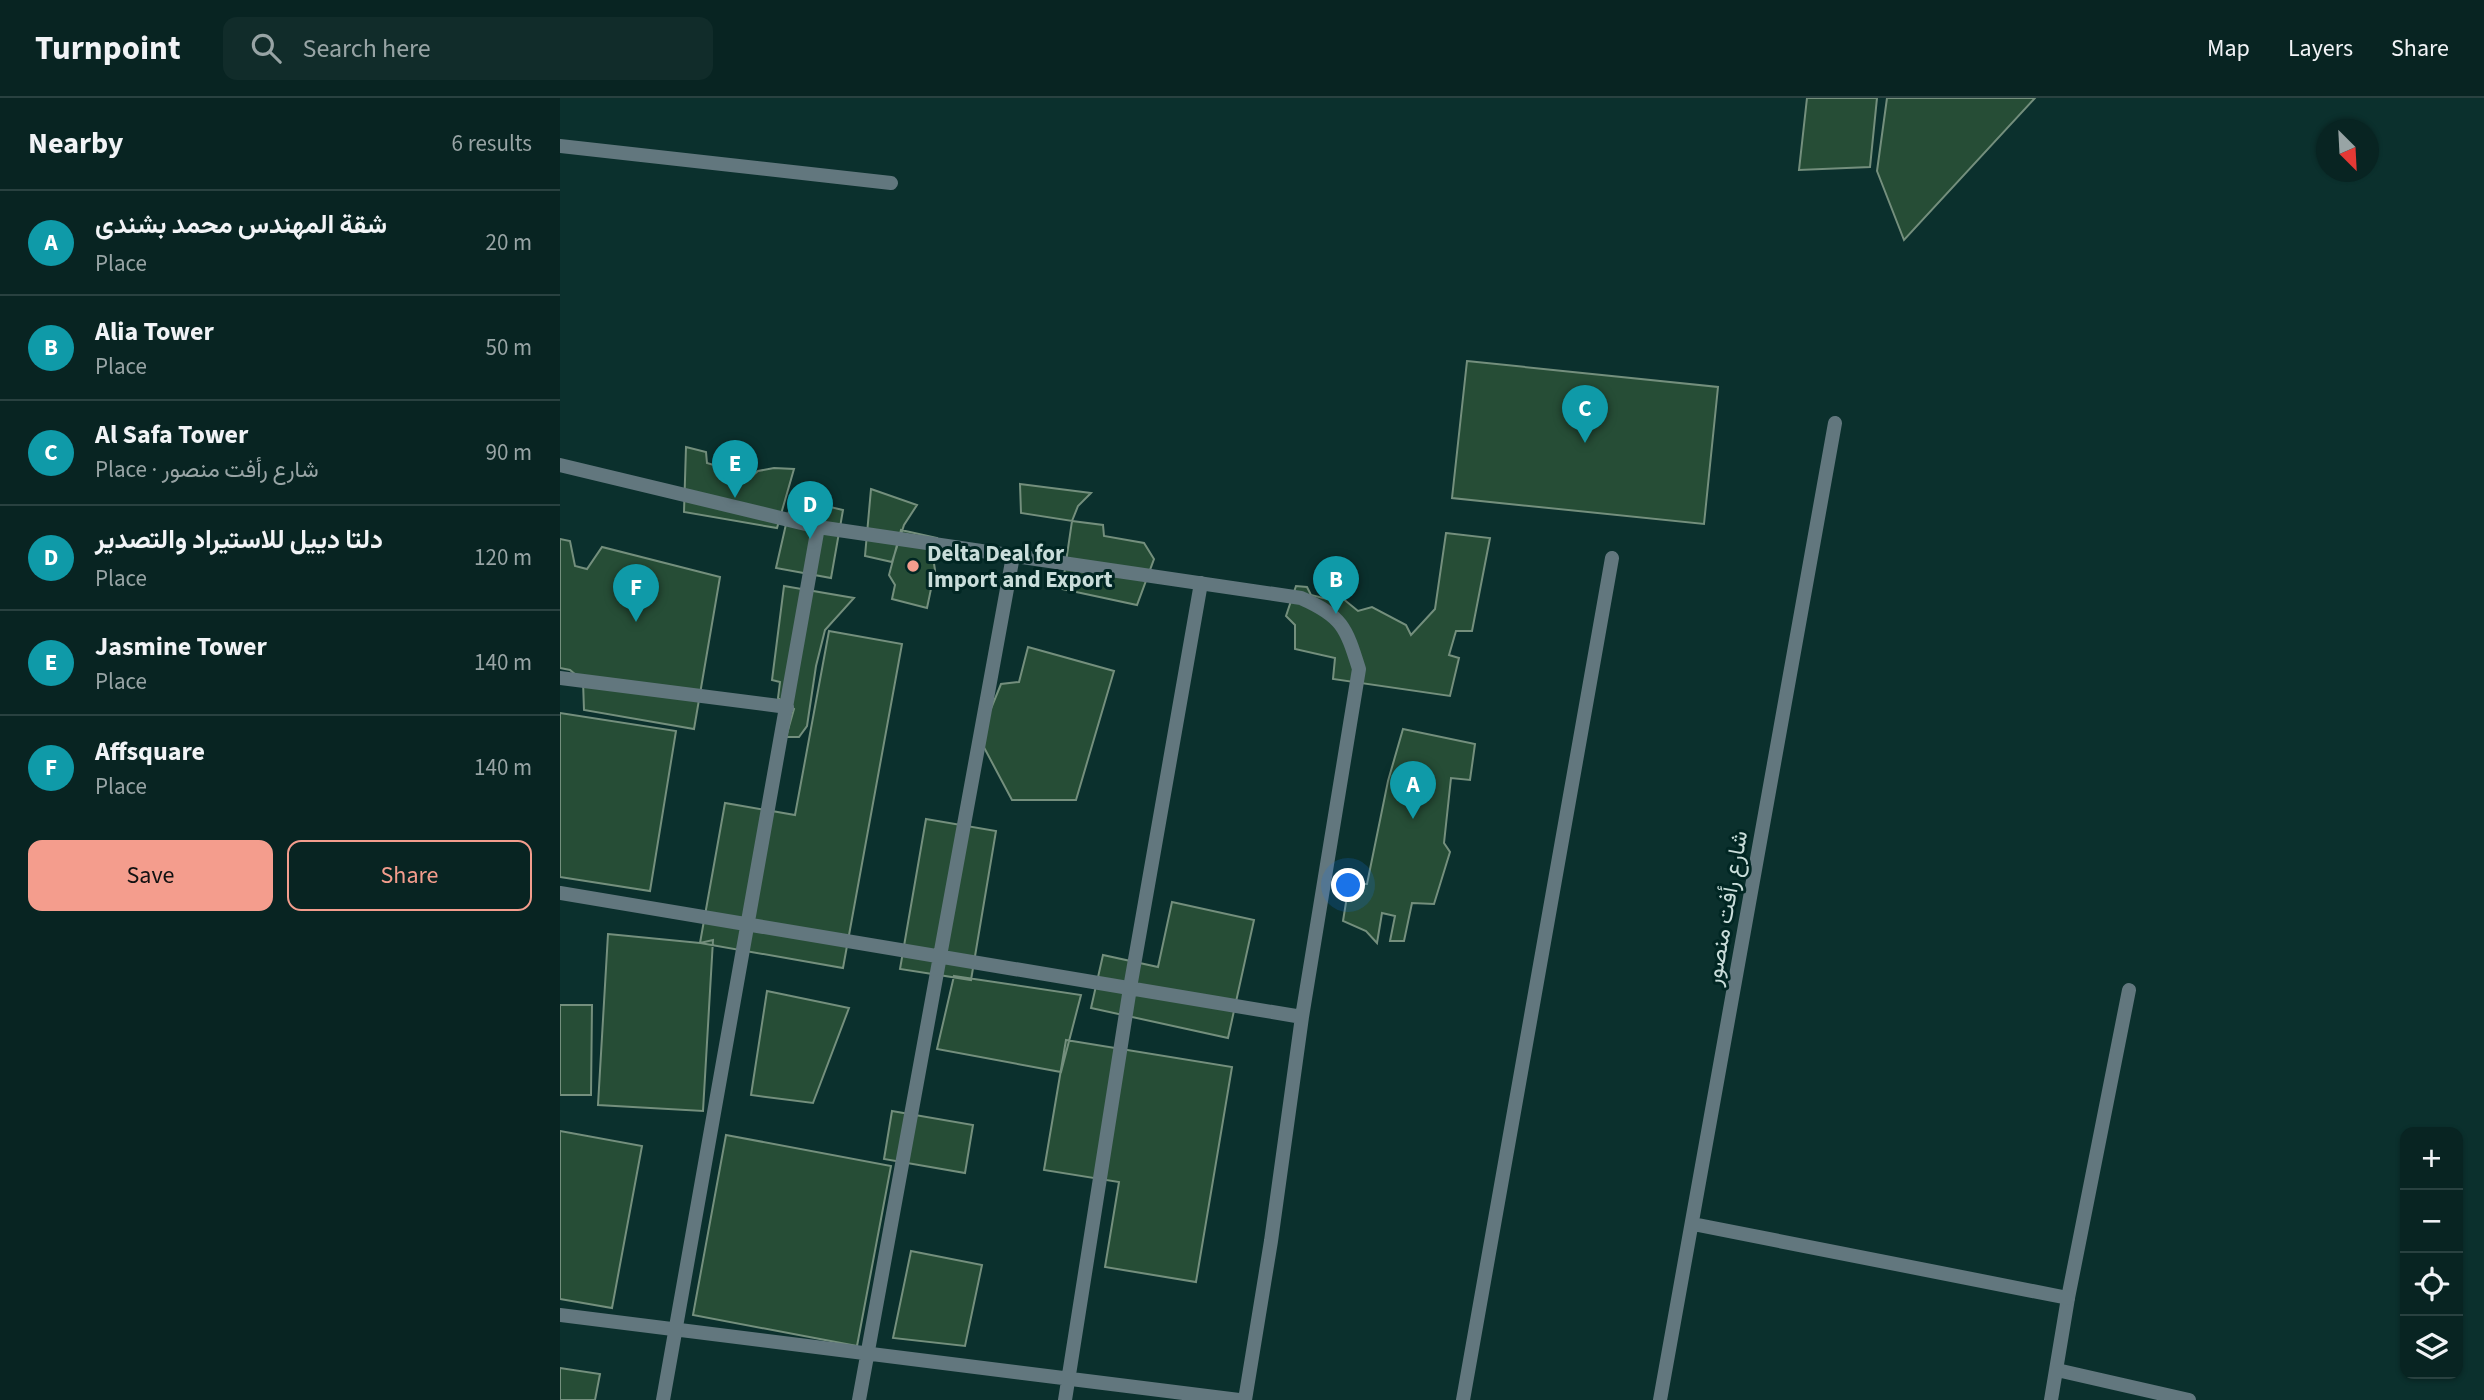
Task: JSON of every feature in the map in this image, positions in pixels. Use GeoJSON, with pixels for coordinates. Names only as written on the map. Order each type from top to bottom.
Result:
{"type":"FeatureCollection","features":[{"type":"Feature","properties":{"kind":"street"},"geometry":{"type":"LineString","coordinates":[[560,146],[891,183]]}},
{"type":"Feature","properties":{"kind":"street","name":"شارع رأفت منصور"},"geometry":{"type":"LineString","coordinates":[[1660,1400],[1835,423]]}},
{"type":"Feature","properties":{"kind":"street"},"geometry":{"type":"LineString","coordinates":[[560,465],[818,527],[1301,598],[1323,608],[1340,621],[1359,668],[1302,1017],[1271,1241],[1245,1400]]}},
{"type":"Feature","properties":{"kind":"street"},"geometry":{"type":"LineString","coordinates":[[663,1400],[818,527]]}},
{"type":"Feature","properties":{"kind":"street"},"geometry":{"type":"LineString","coordinates":[[859,1400],[1013,556]]}},
{"type":"Feature","properties":{"kind":"street"},"geometry":{"type":"LineString","coordinates":[[1462,1400],[1612,558]]}},
{"type":"Feature","properties":{"kind":"street"},"geometry":{"type":"LineString","coordinates":[[1065,1400],[1130,988],[1201,583]]}},
{"type":"Feature","properties":{"kind":"street"},"geometry":{"type":"LineString","coordinates":[[560,678],[787,707]]}},
{"type":"Feature","properties":{"kind":"street"},"geometry":{"type":"LineString","coordinates":[[560,893],[1302,1017]]}},
{"type":"Feature","properties":{"kind":"street"},"geometry":{"type":"LineString","coordinates":[[2051,1400],[2068,1298],[2129,990]]}},
{"type":"Feature","properties":{"kind":"street"},"geometry":{"type":"LineString","coordinates":[[1693,1224],[2068,1298]]}},
{"type":"Feature","properties":{"kind":"street"},"geometry":{"type":"LineString","coordinates":[[560,1315],[1239,1400]]}},
{"type":"Feature","properties":{"kind":"street"},"geometry":{"type":"LineString","coordinates":[[2057,1370],[2189,1400]]}},
{"type":"Feature","properties":{"kind":"building"},"geometry":{"type":"Polygon","coordinates":[[[1807,98],[1877,98],[1870,167],[1799,170],[1807,98]]]}},
{"type":"Feature","properties":{"kind":"building"},"geometry":{"type":"Polygon","coordinates":[[[1887,98],[2035,98],[1904,240],[1877,171],[1887,98]]]}},
{"type":"Feature","properties":{"kind":"building"},"geometry":{"type":"Polygon","coordinates":[[[1467,361],[1718,387],[1704,524],[1452,498],[1467,361]]]}},
{"type":"Feature","properties":{"kind":"building"},"geometry":{"type":"Polygon","coordinates":[[[686,447],[706,452],[707,463],[733,471],[734,482],[744,483],[758,471],[774,468],[794,469],[777,528],[684,512],[686,447]]]}},
{"type":"Feature","properties":{"kind":"building"},"geometry":{"type":"Polygon","coordinates":[[[1020,484],[1091,493],[1078,506],[1072,521],[1021,513],[1020,484]]]}},
{"type":"Feature","properties":{"kind":"building"},"geometry":{"type":"Polygon","coordinates":[[[871,489],[917,505],[904,525],[892,562],[865,556],[871,489]]]}},
{"type":"Feature","properties":{"kind":"building"},"geometry":{"type":"Polygon","coordinates":[[[792,498],[843,510],[831,578],[776,568],[792,498]]]}},
{"type":"Feature","properties":{"kind":"building"},"geometry":{"type":"Polygon","coordinates":[[[1072,521],[1103,525],[1104,536],[1144,543],[1154,559],[1137,605],[1062,589],[1072,521]]]}},
{"type":"Feature","properties":{"kind":"building","name":"Delta Deal for Import and Export"},"geometry":{"type":"Polygon","coordinates":[[[901,530],[937,538],[933,557],[935,570],[927,608],[892,599],[895,585],[889,575],[901,530]]]}},
{"type":"Feature","properties":{"kind":"building"},"geometry":{"type":"Polygon","coordinates":[[[1446,533],[1490,538],[1472,631],[1456,631],[1449,655],[1459,658],[1450,696],[1333,679],[1335,658],[1295,649],[1295,625],[1286,616],[1296,586],[1307,587],[1311,595],[1327,599],[1336,593],[1358,611],[1372,607],[1406,625],[1411,635],[1435,609],[1446,533]]]}},
{"type":"Feature","properties":{"kind":"building"},"geometry":{"type":"Polygon","coordinates":[[[560,539],[570,541],[575,566],[587,569],[602,547],[720,577],[694,729],[584,710],[583,681],[570,670],[560,668],[560,539]]]}},
{"type":"Feature","properties":{"kind":"building"},"geometry":{"type":"Polygon","coordinates":[[[784,586],[854,598],[825,630],[816,666],[807,726],[799,737],[786,737],[794,709],[778,698],[780,682],[772,680],[784,586]]]}},
{"type":"Feature","properties":{"kind":"building"},"geometry":{"type":"Polygon","coordinates":[[[829,631],[902,644],[843,968],[700,943],[725,803],[795,815],[829,631]]]}},
{"type":"Feature","properties":{"kind":"building"},"geometry":{"type":"Polygon","coordinates":[[[1028,647],[1114,671],[1076,800],[1012,800],[979,738],[1001,684],[1019,682],[1028,647]]]}},
{"type":"Feature","properties":{"kind":"building"},"geometry":{"type":"Polygon","coordinates":[[[560,713],[676,731],[650,891],[560,877],[560,713]]]}},
{"type":"Feature","properties":{"kind":"building"},"geometry":{"type":"Polygon","coordinates":[[[1403,729],[1475,744],[1470,780],[1451,778],[1444,843],[1450,852],[1434,904],[1412,903],[1404,941],[1390,941],[1395,916],[1382,913],[1377,943],[1366,931],[1343,921],[1349,884],[1367,884],[1388,781],[1403,729]]]}},
{"type":"Feature","properties":{"kind":"building"},"geometry":{"type":"Polygon","coordinates":[[[926,819],[996,831],[971,980],[900,969],[926,819]]]}},
{"type":"Feature","properties":{"kind":"building"},"geometry":{"type":"Polygon","coordinates":[[[1172,902],[1254,920],[1228,1038],[1091,1008],[1103,955],[1158,967],[1172,902]]]}},
{"type":"Feature","properties":{"kind":"building"},"geometry":{"type":"Polygon","coordinates":[[[608,934],[700,943],[713,940],[703,1111],[598,1105],[608,934]]]}},
{"type":"Feature","properties":{"kind":"building"},"geometry":{"type":"Polygon","coordinates":[[[954,976],[1081,995],[1061,1072],[937,1049],[954,976]]]}},
{"type":"Feature","properties":{"kind":"building"},"geometry":{"type":"Polygon","coordinates":[[[767,991],[849,1008],[813,1103],[751,1095],[767,991]]]}},
{"type":"Feature","properties":{"kind":"building"},"geometry":{"type":"Polygon","coordinates":[[[560,1005],[592,1005],[591,1095],[560,1095],[560,1005]]]}},
{"type":"Feature","properties":{"kind":"building"},"geometry":{"type":"Polygon","coordinates":[[[1066,1040],[1232,1067],[1196,1282],[1105,1267],[1119,1182],[1044,1170],[1066,1040]]]}},
{"type":"Feature","properties":{"kind":"building"},"geometry":{"type":"Polygon","coordinates":[[[892,1111],[973,1125],[965,1173],[884,1159],[892,1111]]]}},
{"type":"Feature","properties":{"kind":"building"},"geometry":{"type":"Polygon","coordinates":[[[560,1131],[642,1146],[612,1308],[560,1299],[560,1131]]]}},
{"type":"Feature","properties":{"kind":"building"},"geometry":{"type":"Polygon","coordinates":[[[726,1135],[891,1166],[857,1346],[693,1315],[726,1135]]]}},
{"type":"Feature","properties":{"kind":"building"},"geometry":{"type":"Polygon","coordinates":[[[911,1251],[982,1265],[965,1346],[893,1338],[911,1251]]]}},
{"type":"Feature","properties":{"kind":"building"},"geometry":{"type":"Polygon","coordinates":[[[560,1368],[600,1374],[595,1400],[560,1400],[560,1368]]]}},
{"type":"Feature","properties":{"kind":"place","name":"Al Safa Tower"},"geometry":{"type":"Point","coordinates":[1585,443]}},
{"type":"Feature","properties":{"kind":"place","name":"Jasmine Tower"},"geometry":{"type":"Point","coordinates":[735,498]}},
{"type":"Feature","properties":{"kind":"place","name":"دلتا دييل للاستيراد والتصدير"},"geometry":{"type":"Point","coordinates":[810,539]}},
{"type":"Feature","properties":{"kind":"place","name":"Delta Deal for Import and Export"},"geometry":{"type":"Point","coordinates":[913,566]}},
{"type":"Feature","properties":{"kind":"place","name":"Alia Tower"},"geometry":{"type":"Point","coordinates":[1336,614]}},
{"type":"Feature","properties":{"kind":"place","name":"Affsquare"},"geometry":{"type":"Point","coordinates":[636,622]}},
{"type":"Feature","properties":{"kind":"place","name":"شقة المهندس محمد بشندى"},"geometry":{"type":"Point","coordinates":[1413,819]}}]}
